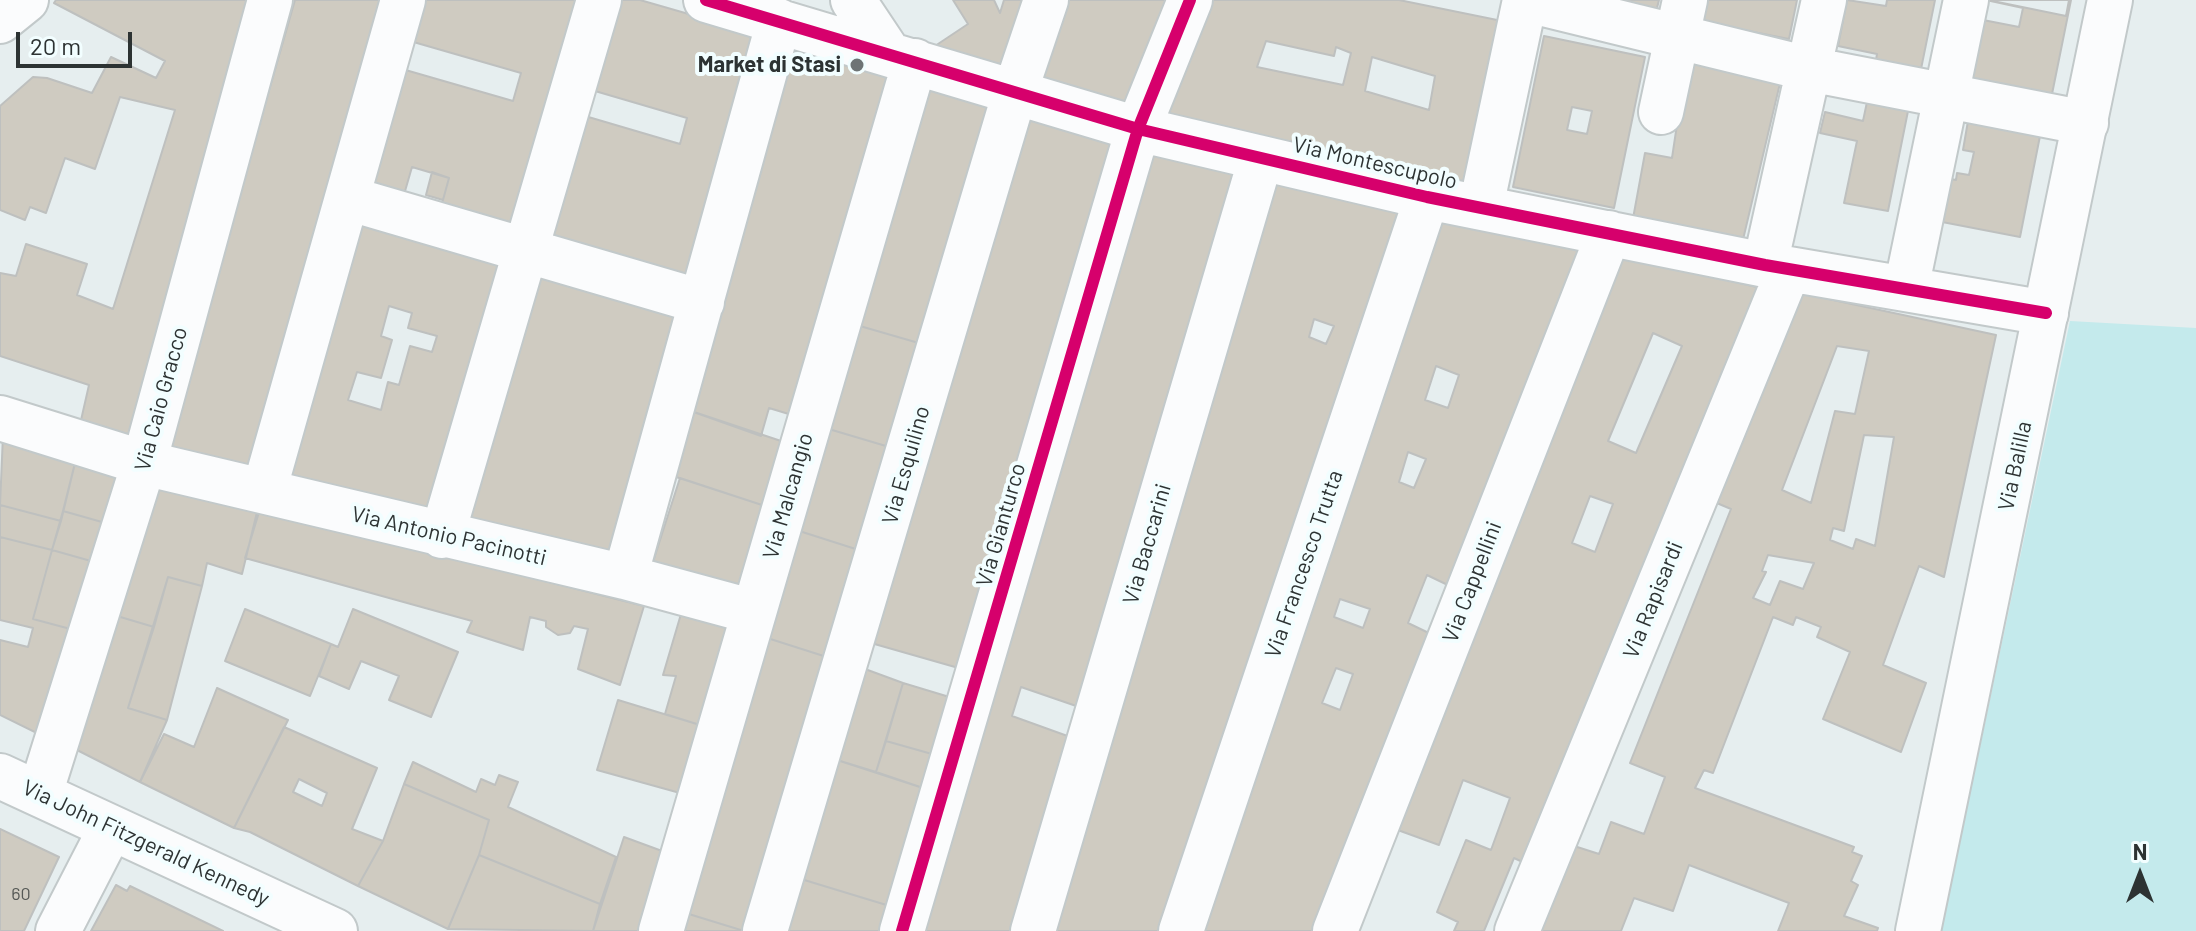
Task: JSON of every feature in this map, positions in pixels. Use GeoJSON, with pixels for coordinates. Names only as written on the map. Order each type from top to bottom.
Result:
{"type":"FeatureCollection","features":[{"type":"Feature","properties":{"kind":"street"},"geometry":{"type":"LineString","coordinates":[[0,21],[26,0]]}},
{"type":"Feature","properties":{"kind":"street","name":"Via Caio Gracco"},"geometry":{"type":"LineString","coordinates":[[40,794],[144,463],[270,0]]}},
{"type":"Feature","properties":{"kind":"street"},"geometry":{"type":"LineString","coordinates":[[264,491],[403,0]]}},
{"type":"Feature","properties":{"kind":"street"},"geometry":{"type":"LineString","coordinates":[[442,536],[599,0]]}},
{"type":"Feature","properties":{"kind":"street","name":"Via Montescupolo"},"geometry":{"type":"LineString","coordinates":[[706,0],[1138,129],[1427,197],[1777,267],[2046,313]]}},
{"type":"Feature","properties":{"kind":"street"},"geometry":{"type":"LineString","coordinates":[[853,0],[902,58]]}},
{"type":"Feature","properties":{"kind":"street","name":"Via Esquilino"},"geometry":{"type":"LineString","coordinates":[[765,931],[1015,92],[1046,0]]}},
{"type":"Feature","properties":{"kind":"street","name":"Via Gianturco"},"geometry":{"type":"LineString","coordinates":[[902,931],[1138,129],[1190,0]]}},
{"type":"Feature","properties":{"kind":"street"},"geometry":{"type":"LineString","coordinates":[[1481,207],[1526,0],[1681,18],[1809,69],[2086,123]]}},
{"type":"Feature","properties":{"kind":"street","name":"Via Rapisardi"},"geometry":{"type":"LineString","coordinates":[[1517,931],[1777,267],[1809,69],[1824,0]]}},
{"type":"Feature","properties":{"kind":"street"},"geometry":{"type":"LineString","coordinates":[[1906,289],[1966,0]]}},
{"type":"Feature","properties":{"kind":"street","name":"Via Balilla"},"geometry":{"type":"LineString","coordinates":[[1918,931],[2110,0]]}},
{"type":"Feature","properties":{"kind":"street"},"geometry":{"type":"LineString","coordinates":[[1661,112],[1681,18]]}},
{"type":"Feature","properties":{"kind":"street"},"geometry":{"type":"LineString","coordinates":[[625,577],[779,21]]}},
{"type":"Feature","properties":{"kind":"street","name":"Via Malcangio"},"geometry":{"type":"LineString","coordinates":[[661,931],[754,612],[902,58]]}},
{"type":"Feature","properties":{"kind":"street","name":"Via Baccarini"},"geometry":{"type":"LineString","coordinates":[[1033,931],[1261,158]]}},
{"type":"Feature","properties":{"kind":"street","name":"Via Francesco Trutta"},"geometry":{"type":"LineString","coordinates":[[1181,931],[1427,197]]}},
{"type":"Feature","properties":{"kind":"street"},"geometry":{"type":"LineString","coordinates":[[347,198],[702,302]]}},
{"type":"Feature","properties":{"kind":"street","name":"Via Cappellini"},"geometry":{"type":"LineString","coordinates":[[1335,931],[1609,233]]}},
{"type":"Feature","properties":{"kind":"street","name":"Via Antonio Pacinotti"},"geometry":{"type":"LineString","coordinates":[[0,418],[144,463],[625,577],[754,612]]}},
{"type":"Feature","properties":{"kind":"street","name":"Via John Fitzgerald Kennedy"},"geometry":{"type":"LineString","coordinates":[[0,776],[335,931]]}},
{"type":"Feature","properties":{"kind":"street"},"geometry":{"type":"LineString","coordinates":[[58,931],[111,828]]}},
{"type":"Feature","properties":{"kind":"shaded area"},"geometry":{"type":"Polygon","coordinates":[[[2070,321],[2196,328],[2196,931],[1941,931],[2070,321]]]}},
{"type":"Feature","properties":{"kind":"building"},"geometry":{"type":"Polygon","coordinates":[[[56,0],[262,0],[136,442],[79,429],[89,385],[0,356],[0,273],[16,276],[26,244],[87,264],[77,295],[113,309],[175,110],[120,97],[95,169],[65,158],[46,213],[30,207],[25,220],[0,210],[0,106],[33,77],[47,78],[92,93],[111,57],[156,78],[165,61],[54,3],[56,0]]]}},
{"type":"Feature","properties":{"kind":"building"},"geometry":{"type":"Polygon","coordinates":[[[295,0],[387,0],[246,472],[166,448],[295,0]]]}},
{"type":"Feature","properties":{"kind":"building"},"geometry":{"type":"Polygon","coordinates":[[[422,0],[585,0],[518,229],[441,207],[449,178],[412,167],[403,198],[367,187],[402,69],[513,101],[521,73],[410,41],[422,0]]]}},
{"type":"Feature","properties":{"kind":"building"},"geometry":{"type":"Polygon","coordinates":[[[621,0],[640,0],[765,36],[694,282],[549,239],[585,116],[680,144],[687,118],[595,91],[621,0]]]}},
{"type":"Feature","properties":{"kind":"building"},"geometry":{"type":"Polygon","coordinates":[[[953,0],[994,0],[1000,13],[1004,0],[1029,0],[1007,71],[929,50],[968,24],[953,0]]]}},
{"type":"Feature","properties":{"kind":"building"},"geometry":{"type":"Polygon","coordinates":[[[1064,0],[1168,0],[1129,110],[1045,83],[1041,69],[1064,0]]]}},
{"type":"Feature","properties":{"kind":"building"},"geometry":{"type":"Polygon","coordinates":[[[1209,0],[1399,0],[1502,21],[1468,189],[1168,116],[1209,0]],[[1266,41],[1257,67],[1343,85],[1351,53],[1336,47],[1334,56],[1266,41]],[[1372,57],[1365,91],[1429,110],[1435,76],[1372,57]]]}},
{"type":"Feature","properties":{"kind":"building"},"geometry":{"type":"Polygon","coordinates":[[[1602,0],[1659,0],[1656,12],[1602,0]]]}},
{"type":"Feature","properties":{"kind":"building"},"geometry":{"type":"Polygon","coordinates":[[[1701,0],[1797,0],[1789,39],[1697,21],[1701,0]]]}},
{"type":"Feature","properties":{"kind":"building"},"geometry":{"type":"Polygon","coordinates":[[[1847,0],[1886,6],[1887,0],[1935,0],[1921,69],[1876,60],[1877,54],[1838,46],[1847,0]]]}},
{"type":"Feature","properties":{"kind":"building"},"geometry":{"type":"Polygon","coordinates":[[[1986,0],[2071,0],[2051,99],[1970,82],[1983,20],[2019,27],[2023,8],[1986,0]]]}},
{"type":"Feature","properties":{"kind":"building"},"geometry":{"type":"Polygon","coordinates":[[[1988,0],[2069,0],[2066,16],[1988,0]]]}},
{"type":"Feature","properties":{"kind":"building"},"geometry":{"type":"Polygon","coordinates":[[[1544,36],[1645,57],[1614,208],[1513,187],[1544,36]],[[1572,107],[1567,130],[1587,134],[1592,111],[1572,107]]]}},
{"type":"Feature","properties":{"kind":"building"},"geometry":{"type":"Polygon","coordinates":[[[794,39],[897,74],[792,415],[769,408],[761,436],[688,410],[794,39]]]}},
{"type":"Feature","properties":{"kind":"building"},"geometry":{"type":"Polygon","coordinates":[[[1687,58],[1781,79],[1741,248],[1632,224],[1645,153],[1672,158],[1687,58]]]}},
{"type":"Feature","properties":{"kind":"building"},"geometry":{"type":"Polygon","coordinates":[[[924,85],[997,111],[929,346],[853,324],[924,85]]]}},
{"type":"Feature","properties":{"kind":"building"},"geometry":{"type":"Polygon","coordinates":[[[1867,102],[1908,111],[1888,211],[1844,203],[1857,141],[1820,133],[1825,112],[1863,121],[1867,102]]]}},
{"type":"Feature","properties":{"kind":"building"},"geometry":{"type":"Polygon","coordinates":[[[1026,116],[1119,141],[962,669],[871,643],[1026,116]]]}},
{"type":"Feature","properties":{"kind":"building"},"geometry":{"type":"Polygon","coordinates":[[[1968,121],[2040,136],[2020,237],[1937,221],[1946,178],[1956,180],[1957,173],[1969,175],[1974,152],[1963,150],[1968,121]]]}},
{"type":"Feature","properties":{"kind":"building"},"geometry":{"type":"Polygon","coordinates":[[[1147,150],[1242,177],[1082,708],[1021,687],[1012,716],[1073,738],[1017,931],[919,931],[1147,150]]]}},
{"type":"Feature","properties":{"kind":"building"},"geometry":{"type":"Polygon","coordinates":[[[432,172],[449,178],[443,200],[426,195],[432,172]]]}},
{"type":"Feature","properties":{"kind":"building"},"geometry":{"type":"Polygon","coordinates":[[[1275,181],[1399,209],[1164,931],[1052,931],[1275,181]],[[1314,319],[1309,337],[1326,344],[1334,326],[1314,319]]]}},
{"type":"Feature","properties":{"kind":"building"},"geometry":{"type":"Polygon","coordinates":[[[1437,217],[1584,249],[1454,588],[1427,575],[1408,623],[1435,636],[1319,931],[1199,931],[1437,217]],[[1436,366],[1425,400],[1448,408],[1459,375],[1436,366]],[[1408,452],[1399,482],[1414,488],[1426,459],[1408,452]],[[1340,599],[1334,617],[1363,628],[1370,609],[1340,599]],[[1336,668],[1322,703],[1340,710],[1353,674],[1336,668]]]}},
{"type":"Feature","properties":{"kind":"building"},"geometry":{"type":"Polygon","coordinates":[[[356,218],[507,265],[434,524],[282,484],[356,218]],[[389,306],[381,336],[392,340],[381,378],[357,372],[348,400],[381,410],[388,382],[399,385],[410,346],[432,352],[437,336],[408,328],[412,313],[389,306]]]}},
{"type":"Feature","properties":{"kind":"building"},"geometry":{"type":"Polygon","coordinates":[[[1618,254],[1765,289],[1529,865],[1514,858],[1484,931],[1454,931],[1458,922],[1437,912],[1466,840],[1491,850],[1510,798],[1463,780],[1439,845],[1395,829],[1618,254]],[[1653,333],[1608,441],[1636,453],[1682,346],[1653,333]],[[1590,496],[1572,543],[1595,552],[1613,504],[1590,496]]]}},
{"type":"Feature","properties":{"kind":"building"},"geometry":{"type":"Polygon","coordinates":[[[538,271],[684,314],[610,566],[464,522],[538,271]]]}},
{"type":"Feature","properties":{"kind":"building"},"geometry":{"type":"Polygon","coordinates":[[[1796,292],[1996,335],[1944,577],[1919,566],[1883,665],[1926,683],[1901,752],[1823,719],[1850,652],[1817,637],[1821,627],[1796,617],[1793,625],[1773,617],[1713,773],[1704,770],[1695,788],[1854,847],[1852,852],[1862,856],[1851,881],[1858,885],[1844,916],[1878,928],[1877,931],[1778,931],[1789,903],[1689,865],[1673,911],[1634,898],[1621,931],[1536,931],[1571,845],[1599,854],[1611,822],[1644,834],[1665,777],[1630,763],[1731,509],[1712,501],[1796,292]],[[1837,346],[1782,490],[1811,503],[1835,411],[1855,414],[1869,351],[1837,346]],[[1864,435],[1844,531],[1833,528],[1830,540],[1853,549],[1856,539],[1875,546],[1894,437],[1864,435]],[[1768,555],[1762,571],[1766,572],[1753,598],[1770,605],[1780,581],[1803,589],[1814,563],[1768,555]]]}},
{"type":"Feature","properties":{"kind":"building"},"geometry":{"type":"Polygon","coordinates":[[[853,324],[929,346],[896,449],[822,427],[853,324]]]}},
{"type":"Feature","properties":{"kind":"building"},"geometry":{"type":"Polygon","coordinates":[[[688,410],[784,442],[765,506],[670,475],[688,410]]]}},
{"type":"Feature","properties":{"kind":"building"},"geometry":{"type":"Polygon","coordinates":[[[822,427],[896,449],[865,552],[793,529],[822,427]]]}},
{"type":"Feature","properties":{"kind":"building"},"geometry":{"type":"Polygon","coordinates":[[[3,435],[76,459],[61,521],[0,505],[3,435]]]}},
{"type":"Feature","properties":{"kind":"building"},"geometry":{"type":"Polygon","coordinates":[[[76,459],[125,474],[109,524],[63,511],[76,459]]]}},
{"type":"Feature","properties":{"kind":"building"},"geometry":{"type":"Polygon","coordinates":[[[680,478],[765,506],[740,592],[651,568],[680,478]]]}},
{"type":"Feature","properties":{"kind":"building"},"geometry":{"type":"Polygon","coordinates":[[[158,482],[258,508],[242,574],[207,563],[202,586],[168,577],[154,627],[117,616],[158,482]]]}},
{"type":"Feature","properties":{"kind":"building"},"geometry":{"type":"Polygon","coordinates":[[[0,505],[61,521],[52,550],[0,537],[0,505]]]}},
{"type":"Feature","properties":{"kind":"building"},"geometry":{"type":"Polygon","coordinates":[[[260,509],[644,606],[620,685],[578,669],[588,629],[574,626],[570,633],[558,635],[546,627],[546,621],[530,617],[523,650],[467,632],[472,621],[245,558],[260,509]]]}},
{"type":"Feature","properties":{"kind":"building"},"geometry":{"type":"Polygon","coordinates":[[[63,511],[109,524],[98,563],[52,550],[63,511]]]}},
{"type":"Feature","properties":{"kind":"building"},"geometry":{"type":"Polygon","coordinates":[[[793,529],[865,552],[833,659],[761,636],[793,529]]]}},
{"type":"Feature","properties":{"kind":"building"},"geometry":{"type":"Polygon","coordinates":[[[0,537],[52,550],[33,619],[78,631],[47,738],[0,715],[0,640],[28,647],[33,628],[0,620],[0,537]]]}},
{"type":"Feature","properties":{"kind":"building"},"geometry":{"type":"Polygon","coordinates":[[[52,550],[98,563],[78,631],[33,619],[52,550]]]}},
{"type":"Feature","properties":{"kind":"building"},"geometry":{"type":"Polygon","coordinates":[[[168,577],[202,586],[167,720],[128,708],[168,577]]]}},
{"type":"Feature","properties":{"kind":"building"},"geometry":{"type":"Polygon","coordinates":[[[245,609],[331,644],[310,696],[225,661],[245,609]]]}},
{"type":"Feature","properties":{"kind":"building"},"geometry":{"type":"Polygon","coordinates":[[[353,609],[458,652],[431,717],[389,700],[399,676],[361,661],[349,689],[319,676],[331,644],[338,647],[353,609]]]}},
{"type":"Feature","properties":{"kind":"building"},"geometry":{"type":"Polygon","coordinates":[[[681,614],[730,627],[700,725],[665,714],[676,676],[663,675],[681,614]]]}},
{"type":"Feature","properties":{"kind":"building"},"geometry":{"type":"Polygon","coordinates":[[[117,616],[154,627],[128,708],[167,720],[140,782],[77,750],[117,616]]]}},
{"type":"Feature","properties":{"kind":"building"},"geometry":{"type":"Polygon","coordinates":[[[761,636],[833,659],[751,931],[744,931],[679,911],[761,636]]]}},
{"type":"Feature","properties":{"kind":"building"},"geometry":{"type":"Polygon","coordinates":[[[865,669],[903,683],[876,772],[837,760],[865,669]]]}},
{"type":"Feature","properties":{"kind":"building"},"geometry":{"type":"Polygon","coordinates":[[[903,683],[956,699],[939,756],[886,741],[903,683]]]}},
{"type":"Feature","properties":{"kind":"building"},"geometry":{"type":"Polygon","coordinates":[[[217,688],[288,720],[234,828],[140,782],[164,734],[194,747],[217,688]]]}},
{"type":"Feature","properties":{"kind":"building"},"geometry":{"type":"Polygon","coordinates":[[[618,700],[700,725],[680,793],[597,770],[618,700]]]}},
{"type":"Feature","properties":{"kind":"building"},"geometry":{"type":"Polygon","coordinates":[[[284,727],[377,768],[352,829],[383,841],[358,886],[250,832],[234,828],[284,727]],[[299,779],[293,792],[322,806],[327,793],[299,779]]]}},
{"type":"Feature","properties":{"kind":"building"},"geometry":{"type":"Polygon","coordinates":[[[886,741],[939,756],[929,790],[876,772],[886,741]]]}},
{"type":"Feature","properties":{"kind":"building"},"geometry":{"type":"Polygon","coordinates":[[[837,760],[929,790],[893,907],[801,879],[837,760]]]}},
{"type":"Feature","properties":{"kind":"building"},"geometry":{"type":"Polygon","coordinates":[[[413,762],[476,792],[481,779],[495,785],[499,775],[518,782],[508,807],[616,857],[600,904],[479,855],[489,820],[404,784],[413,762]]]}},
{"type":"Feature","properties":{"kind":"building"},"geometry":{"type":"Polygon","coordinates":[[[404,784],[489,820],[479,855],[448,929],[358,886],[383,841],[404,784]]]}},
{"type":"Feature","properties":{"kind":"building"},"geometry":{"type":"Polygon","coordinates":[[[0,829],[59,857],[24,931],[0,931],[0,829]]]}},
{"type":"Feature","properties":{"kind":"building"},"geometry":{"type":"Polygon","coordinates":[[[624,837],[662,851],[639,931],[593,931],[624,837]]]}},
{"type":"Feature","properties":{"kind":"building"},"geometry":{"type":"Polygon","coordinates":[[[479,855],[600,904],[593,931],[448,929],[479,855]]]}},
{"type":"Feature","properties":{"kind":"building"},"geometry":{"type":"Polygon","coordinates":[[[801,879],[893,907],[886,931],[786,931],[801,879]]]}},
{"type":"Feature","properties":{"kind":"building"},"geometry":{"type":"Polygon","coordinates":[[[116,885],[127,891],[130,886],[223,931],[91,931],[116,885]]]}},
{"type":"Feature","properties":{"kind":"building"},"geometry":{"type":"Polygon","coordinates":[[[679,911],[744,931],[674,931],[679,911]]]}},
{"type":"Feature","properties":{"kind":"cycle path"},"geometry":{"type":"LineString","coordinates":[[706,0],[1138,129],[1427,197],[1765,265],[2046,313]]}},
{"type":"Feature","properties":{"kind":"cycle path"},"geometry":{"type":"LineString","coordinates":[[902,931],[1138,129],[1190,0]]}},
{"type":"Feature","properties":{"kind":"place","name":"Market di Stasi"},"geometry":{"type":"Point","coordinates":[857,65]}}]}
